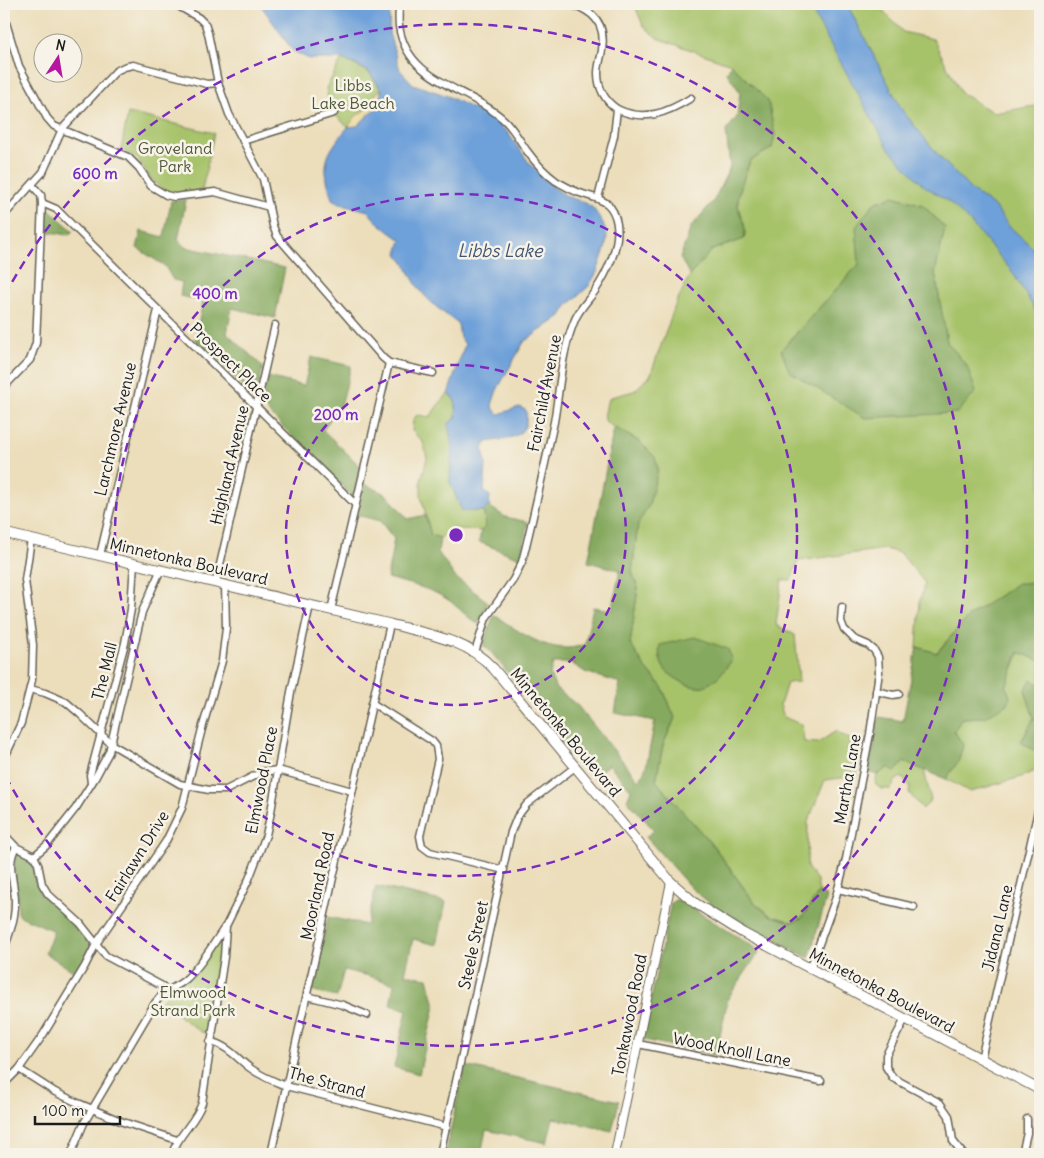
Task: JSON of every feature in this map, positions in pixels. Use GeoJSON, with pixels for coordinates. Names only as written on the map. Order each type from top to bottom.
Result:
{"type":"FeatureCollection","features":[{"type":"Feature","properties":{"kind":"main road","name":"Minnetonka Boulevard"},"geometry":{"type":"LineString","coordinates":[[4,533],[390,624],[456,642],[475,652],[493,668],[671,882],[695,903],[743,933],[1040,1090]]}},
{"type":"Feature","properties":{"kind":"street"},"geometry":{"type":"LineString","coordinates":[[176,4],[199,18],[205,24],[218,83],[229,114],[263,178],[273,226],[277,236],[389,363],[432,373]]}},
{"type":"Feature","properties":{"kind":"street","name":"Fairchild Avenue"},"geometry":{"type":"LineString","coordinates":[[399,4],[398,25],[401,37],[407,50],[422,68],[442,83],[490,108],[504,119],[531,156],[554,179],[573,190],[604,201],[615,214],[617,234],[611,260],[596,289],[575,319],[569,334],[564,354],[554,421],[522,562],[513,580],[486,618],[475,652]]}},
{"type":"Feature","properties":{"kind":"street"},"geometry":{"type":"LineString","coordinates":[[569,4],[580,6],[598,19],[603,32],[598,72],[599,82],[602,92],[611,105],[634,115],[654,115],[674,108],[691,98]]}},
{"type":"Feature","properties":{"kind":"street"},"geometry":{"type":"LineString","coordinates":[[4,16],[25,80],[47,118],[54,126],[128,157],[139,168],[150,186],[166,195],[174,198],[215,192],[269,207]]}},
{"type":"Feature","properties":{"kind":"street"},"geometry":{"type":"LineString","coordinates":[[4,212],[7,212],[43,172],[62,129],[116,72],[124,67],[141,66],[207,84],[218,83]]}},
{"type":"Feature","properties":{"kind":"street"},"geometry":{"type":"LineString","coordinates":[[598,198],[614,136],[617,109]]}},
{"type":"Feature","properties":{"kind":"street"},"geometry":{"type":"LineString","coordinates":[[243,141],[334,113]]}},
{"type":"Feature","properties":{"kind":"street"},"geometry":{"type":"LineString","coordinates":[[4,387],[30,360],[36,343],[42,203],[41,195],[32,186]]}},
{"type":"Feature","properties":{"kind":"street","name":"Prospect Place"},"geometry":{"type":"LineString","coordinates":[[42,203],[56,209],[258,406],[355,504]]}},
{"type":"Feature","properties":{"kind":"street","name":"Larchmore Avenue"},"geometry":{"type":"LineString","coordinates":[[100,555],[158,310]]}},
{"type":"Feature","properties":{"kind":"street","name":"Highland Avenue"},"geometry":{"type":"LineString","coordinates":[[220,583],[276,325]]}},
{"type":"Feature","properties":{"kind":"street"},"geometry":{"type":"LineString","coordinates":[[331,610],[389,363]]}},
{"type":"Feature","properties":{"kind":"street"},"geometry":{"type":"LineString","coordinates":[[4,758],[21,722],[30,689],[33,644],[26,580],[31,539]]}},
{"type":"Feature","properties":{"kind":"street","name":"The Mall"},"geometry":{"type":"LineString","coordinates":[[90,783],[90,775],[125,643],[131,609],[134,563]]}},
{"type":"Feature","properties":{"kind":"street","name":"The Mall"},"geometry":{"type":"LineString","coordinates":[[34,856],[65,823],[90,783],[96,778],[109,752],[142,612],[161,569]]}},
{"type":"Feature","properties":{"kind":"street","name":"Fairlawn Drive"},"geometry":{"type":"LineString","coordinates":[[4,1084],[19,1069],[53,1019],[86,966],[96,944],[166,841],[182,808],[222,661],[226,628],[220,583]]}},
{"type":"Feature","properties":{"kind":"street","name":"Elmwood Place"},"geometry":{"type":"LineString","coordinates":[[172,1154],[177,1140],[200,1108],[224,957],[226,926],[252,872],[266,835],[291,692],[310,605]]}},
{"type":"Feature","properties":{"kind":"street","name":"Martha Lane"},"geometry":{"type":"LineString","coordinates":[[810,969],[835,900],[846,859],[880,664],[878,657],[868,645],[854,639],[844,629],[841,622],[842,607]]}},
{"type":"Feature","properties":{"kind":"street","name":"Moorland Road"},"geometry":{"type":"LineString","coordinates":[[271,1154],[390,624]]}},
{"type":"Feature","properties":{"kind":"street"},"geometry":{"type":"LineString","coordinates":[[30,689],[66,702],[111,744],[170,778],[188,786],[208,790],[226,790],[262,772],[278,770],[352,790]]}},
{"type":"Feature","properties":{"kind":"street"},"geometry":{"type":"LineString","coordinates":[[876,691],[893,696],[899,694]]}},
{"type":"Feature","properties":{"kind":"street"},"geometry":{"type":"LineString","coordinates":[[372,703],[428,737],[436,746],[438,759],[420,836],[422,846],[430,852],[504,870]]}},
{"type":"Feature","properties":{"kind":"street","name":"Steele Street"},"geometry":{"type":"LineString","coordinates":[[440,1154],[511,832],[517,817],[528,804],[575,766]]}},
{"type":"Feature","properties":{"kind":"street","name":"Jidana Lane"},"geometry":{"type":"LineString","coordinates":[[981,1059],[1040,802]]}},
{"type":"Feature","properties":{"kind":"street"},"geometry":{"type":"LineString","coordinates":[[4,834],[16,847],[34,856],[38,864],[42,884],[48,894],[80,923],[106,956],[162,986],[166,990]]}},
{"type":"Feature","properties":{"kind":"street"},"geometry":{"type":"LineString","coordinates":[[4,950],[15,910],[11,863],[12,853],[16,847]]}},
{"type":"Feature","properties":{"kind":"street","name":"Tonkawood Road"},"geometry":{"type":"LineString","coordinates":[[615,1154],[671,882]]}},
{"type":"Feature","properties":{"kind":"street"},"geometry":{"type":"LineString","coordinates":[[838,889],[914,907]]}},
{"type":"Feature","properties":{"kind":"street"},"geometry":{"type":"LineString","coordinates":[[71,1154],[78,1135],[151,1009],[166,990],[176,986],[189,976],[226,926]]}},
{"type":"Feature","properties":{"kind":"street"},"geometry":{"type":"LineString","coordinates":[[307,996],[343,1005],[367,1015]]}},
{"type":"Feature","properties":{"kind":"street"},"geometry":{"type":"LineString","coordinates":[[905,1019],[886,1056],[886,1067],[893,1078],[940,1103],[949,1116],[953,1141],[963,1154]]}},
{"type":"Feature","properties":{"kind":"street","name":"The Strand"},"geometry":{"type":"LineString","coordinates":[[210,1042],[221,1045],[270,1080],[286,1086],[447,1127]]}},
{"type":"Feature","properties":{"kind":"street","name":"Wood Knoll Lane"},"geometry":{"type":"LineString","coordinates":[[638,1044],[821,1081]]}},
{"type":"Feature","properties":{"kind":"street"},"geometry":{"type":"LineString","coordinates":[[19,1069],[55,1092],[123,1122],[177,1140]]}},
{"type":"Feature","properties":{"kind":"street"},"geometry":{"type":"LineString","coordinates":[[1022,1154],[1027,1133],[1027,1119]]}},
{"type":"Feature","properties":{"kind":"green space"},"geometry":{"type":"Polygon","coordinates":[[[634,4],[877,4],[903,32],[933,39],[961,93],[994,113],[1035,106],[1040,110],[1040,588],[1035,583],[969,616],[936,653],[917,647],[920,600],[925,583],[900,553],[885,549],[798,561],[791,580],[782,580],[776,625],[795,635],[799,682],[787,683],[780,705],[784,717],[802,725],[804,742],[818,743],[836,731],[861,746],[857,776],[825,780],[808,822],[807,867],[817,880],[819,892],[802,918],[792,922],[770,915],[754,902],[715,848],[656,781],[663,745],[675,718],[662,687],[644,666],[630,644],[638,588],[632,572],[638,524],[649,505],[640,442],[607,423],[604,418],[607,402],[611,397],[634,391],[650,376],[676,303],[690,275],[712,250],[744,239],[745,228],[738,204],[740,189],[750,161],[772,148],[768,101],[731,64],[657,38],[643,25],[634,4]],[[893,196],[859,264],[781,350],[967,366],[947,343],[935,273],[945,228],[923,205],[893,196]]]}},
{"type":"Feature","properties":{"kind":"green space","name":"Libbs Lake Beach"},"geometry":{"type":"Polygon","coordinates":[[[342,59],[369,72],[382,91],[357,127],[348,127],[331,111],[326,88],[342,59]]]}},
{"type":"Feature","properties":{"kind":"green space"},"geometry":{"type":"Polygon","coordinates":[[[731,64],[768,101],[775,135],[772,148],[750,161],[740,189],[738,204],[745,229],[744,239],[712,250],[690,275],[680,258],[691,227],[714,200],[730,167],[726,131],[737,117],[740,92],[727,73],[731,64]]]}},
{"type":"Feature","properties":{"kind":"green space","name":"Groveland Park"},"geometry":{"type":"Polygon","coordinates":[[[128,113],[214,133],[202,190],[174,193],[162,189],[151,179],[138,159],[121,149],[128,113]]]}},
{"type":"Feature","properties":{"kind":"green space"},"geometry":{"type":"Polygon","coordinates":[[[893,196],[923,205],[945,228],[935,273],[947,342],[967,366],[976,392],[957,413],[865,418],[789,371],[781,350],[859,264],[856,227],[874,203],[893,196]]]}},
{"type":"Feature","properties":{"kind":"green space"},"geometry":{"type":"Polygon","coordinates":[[[186,200],[178,240],[185,247],[285,268],[275,318],[232,308],[227,333],[263,367],[256,395],[253,396],[195,340],[203,301],[180,296],[182,282],[173,280],[165,266],[137,248],[141,231],[164,237],[171,201],[186,200]]]}},
{"type":"Feature","properties":{"kind":"green space"},"geometry":{"type":"Polygon","coordinates":[[[47,210],[50,210],[73,231],[68,235],[44,231],[47,210]]]}},
{"type":"Feature","properties":{"kind":"green space"},"geometry":{"type":"Polygon","coordinates":[[[311,357],[351,366],[342,402],[323,430],[360,466],[354,495],[351,495],[262,404],[268,377],[304,386],[311,357]]]}},
{"type":"Feature","properties":{"kind":"green space"},"geometry":{"type":"Polygon","coordinates":[[[448,394],[456,404],[456,418],[448,424],[452,445],[450,482],[462,511],[484,511],[485,527],[481,531],[453,528],[440,538],[431,535],[421,496],[421,480],[427,458],[423,442],[412,431],[413,420],[417,415],[430,417],[448,394]]]}},
{"type":"Feature","properties":{"kind":"green space"},"geometry":{"type":"Polygon","coordinates":[[[614,427],[640,442],[655,457],[658,470],[649,505],[638,524],[632,572],[638,588],[630,644],[644,666],[662,687],[675,718],[663,745],[656,781],[715,848],[754,902],[769,915],[792,922],[802,918],[819,892],[827,897],[809,958],[722,913],[691,888],[646,837],[654,830],[627,800],[631,790],[609,764],[593,777],[490,651],[483,645],[494,615],[537,641],[549,645],[561,648],[585,644],[593,607],[612,610],[620,570],[588,562],[614,427]],[[553,663],[550,675],[556,689],[577,705],[639,781],[646,767],[655,721],[615,713],[620,683],[585,672],[571,663],[553,663]]]}},
{"type":"Feature","properties":{"kind":"green space"},"geometry":{"type":"Polygon","coordinates":[[[365,484],[387,495],[408,519],[425,515],[431,535],[440,538],[438,552],[455,577],[488,602],[478,624],[443,597],[420,587],[387,578],[394,539],[380,521],[357,515],[365,484]]]}},
{"type":"Feature","properties":{"kind":"green space"},"geometry":{"type":"Polygon","coordinates":[[[489,506],[505,517],[528,522],[520,558],[479,542],[481,531],[485,527],[484,511],[489,506]]]}},
{"type":"Feature","properties":{"kind":"green space"},"geometry":{"type":"Polygon","coordinates":[[[1018,583],[1035,583],[1040,588],[1040,661],[1019,652],[1006,687],[1010,697],[1008,704],[984,717],[962,718],[954,731],[963,745],[959,760],[946,779],[904,762],[895,772],[889,767],[877,775],[868,772],[879,717],[903,721],[917,647],[937,653],[969,616],[1018,583]]]}},
{"type":"Feature","properties":{"kind":"green space"},"geometry":{"type":"Polygon","coordinates":[[[695,637],[728,649],[732,660],[714,680],[700,687],[687,684],[666,671],[659,655],[660,645],[695,637]]]}},
{"type":"Feature","properties":{"kind":"green space"},"geometry":{"type":"Polygon","coordinates":[[[1020,652],[1040,661],[1040,685],[1031,680],[1025,690],[1034,718],[1021,742],[1040,754],[1040,769],[1021,777],[970,792],[946,779],[959,760],[963,745],[954,731],[962,718],[984,717],[1010,697],[1006,687],[1020,652]]]}},
{"type":"Feature","properties":{"kind":"green space"},"geometry":{"type":"Polygon","coordinates":[[[1031,680],[1040,685],[1040,754],[1021,742],[1034,718],[1025,690],[1031,680]]]}},
{"type":"Feature","properties":{"kind":"green space"},"geometry":{"type":"Polygon","coordinates":[[[904,762],[924,770],[931,800],[923,809],[909,793],[910,787],[902,777],[896,780],[891,789],[881,789],[875,784],[877,775],[889,767],[904,762]]]}},
{"type":"Feature","properties":{"kind":"green space"},"geometry":{"type":"Polygon","coordinates":[[[19,853],[31,860],[36,880],[45,897],[74,923],[91,944],[91,948],[76,973],[45,953],[54,931],[18,915],[14,868],[16,854],[19,853]]]}},
{"type":"Feature","properties":{"kind":"green space"},"geometry":{"type":"Polygon","coordinates":[[[376,886],[446,902],[437,945],[413,939],[405,974],[428,978],[435,1006],[419,1074],[394,1067],[407,1010],[390,1005],[394,984],[344,970],[337,997],[314,992],[312,989],[328,917],[367,925],[376,886]]]}},
{"type":"Feature","properties":{"kind":"green space"},"geometry":{"type":"Polygon","coordinates":[[[679,900],[760,951],[728,998],[716,1055],[644,1040],[643,1037],[671,903],[679,900]]]}},
{"type":"Feature","properties":{"kind":"green space","name":"Elmwood Strand Park"},"geometry":{"type":"Polygon","coordinates":[[[222,936],[208,1033],[201,1032],[160,1002],[222,936]]]}},
{"type":"Feature","properties":{"kind":"green space"},"geometry":{"type":"Polygon","coordinates":[[[465,1066],[619,1101],[612,1131],[553,1118],[547,1143],[486,1130],[481,1154],[445,1154],[465,1066]]]}},
{"type":"Feature","properties":{"kind":"sand"},"geometry":{"type":"Polygon","coordinates":[[[378,91],[382,91],[377,107],[357,127],[348,127],[356,116],[366,109],[378,91]]]}},
{"type":"Feature","properties":{"kind":"water","name":"Libbs Lake"},"geometry":{"type":"Polygon","coordinates":[[[260,4],[390,4],[389,33],[400,70],[413,84],[445,95],[492,118],[508,133],[530,164],[556,189],[568,197],[584,202],[593,208],[603,223],[607,235],[606,246],[597,272],[589,286],[567,306],[561,316],[524,342],[497,390],[492,405],[495,411],[499,414],[519,407],[526,410],[526,420],[525,427],[521,432],[510,438],[487,442],[483,448],[486,465],[484,491],[490,496],[489,506],[484,511],[462,511],[450,482],[452,445],[448,424],[456,418],[456,404],[448,394],[465,344],[460,338],[458,324],[431,302],[418,287],[404,262],[397,254],[401,240],[379,223],[368,211],[339,203],[332,199],[326,177],[327,160],[334,145],[348,127],[357,126],[377,107],[382,90],[369,72],[356,65],[342,59],[309,59],[293,51],[260,4]]]}},
{"type":"Feature","properties":{"kind":"water"},"geometry":{"type":"Polygon","coordinates":[[[808,4],[847,4],[902,110],[939,156],[971,190],[995,207],[1008,225],[1033,248],[1040,259],[1040,318],[1011,270],[969,221],[948,201],[923,185],[889,149],[808,4]]]}}]}
